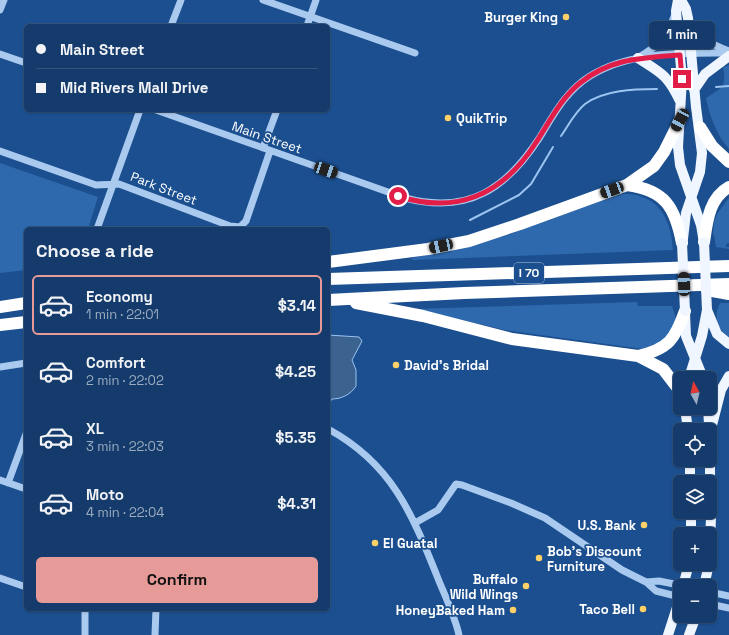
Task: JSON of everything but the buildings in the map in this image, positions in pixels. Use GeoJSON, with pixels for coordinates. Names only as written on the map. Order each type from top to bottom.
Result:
{"type":"FeatureCollection","features":[{"type":"Feature","properties":{"kind":"highway"},"geometry":{"type":"LineString","coordinates":[[330,262],[428,249],[468,241],[520,224],[627,185],[654,166],[664,152],[680,120]]}},
{"type":"Feature","properties":{"kind":"highway"},"geometry":{"type":"LineString","coordinates":[[700,127],[712,146],[724,159],[729,162]]}},
{"type":"Feature","properties":{"kind":"highway"},"geometry":{"type":"LineString","coordinates":[[627,185],[647,189],[666,202],[678,220],[682,243]]}},
{"type":"Feature","properties":{"kind":"highway"},"geometry":{"type":"LineString","coordinates":[[704,242],[710,209],[714,202],[729,187]]}},
{"type":"Feature","properties":{"kind":"highway","name":"I 70"},"geometry":{"type":"LineString","coordinates":[[330,280],[729,266]]}},
{"type":"Feature","properties":{"kind":"highway","name":"I 70"},"geometry":{"type":"LineString","coordinates":[[334,299],[729,284]]}},
{"type":"Feature","properties":{"kind":"highway"},"geometry":{"type":"LineString","coordinates":[[688,286],[729,294]]}},
{"type":"Feature","properties":{"kind":"highway"},"geometry":{"type":"LineString","coordinates":[[334,299],[416,315],[512,339],[638,356],[654,353],[669,344],[677,333],[685,311]]}},
{"type":"Feature","properties":{"kind":"highway"},"geometry":{"type":"LineString","coordinates":[[0,307],[24,303]]}},
{"type":"Feature","properties":{"kind":"highway"},"geometry":{"type":"LineString","coordinates":[[0,325],[24,322]]}},
{"type":"Feature","properties":{"kind":"highway"},"geometry":{"type":"LineString","coordinates":[[638,356],[663,369],[673,382]]}},
{"type":"Feature","properties":{"kind":"main road"},"geometry":{"type":"LineString","coordinates":[[678,0],[676,11],[682,105],[678,147],[680,165],[701,225],[704,242],[707,310],[691,371]]}},
{"type":"Feature","properties":{"kind":"main road"},"geometry":{"type":"LineString","coordinates":[[682,0],[686,9],[688,23],[692,54],[694,90],[700,127],[702,153],[700,172],[685,220],[682,243],[686,336],[700,371]]}},
{"type":"Feature","properties":{"kind":"main road"},"geometry":{"type":"LineString","coordinates":[[694,90],[705,74],[729,53]]}},
{"type":"Feature","properties":{"kind":"main road"},"geometry":{"type":"LineString","coordinates":[[638,58],[669,79],[682,105]]}},
{"type":"Feature","properties":{"kind":"main road"},"geometry":{"type":"LineString","coordinates":[[707,310],[717,334],[729,344]]}},
{"type":"Feature","properties":{"kind":"main road"},"geometry":{"type":"LineString","coordinates":[[713,423],[721,390],[729,376]]}},
{"type":"Feature","properties":{"kind":"main road"},"geometry":{"type":"LineString","coordinates":[[668,635],[673,620]]}},
{"type":"Feature","properties":{"kind":"main road"},"geometry":{"type":"LineString","coordinates":[[689,635],[693,623]]}},
{"type":"Feature","properties":{"kind":"street"},"geometry":{"type":"LineString","coordinates":[[0,10],[4,0]]}},
{"type":"Feature","properties":{"kind":"street"},"geometry":{"type":"LineString","coordinates":[[172,24],[181,0]]}},
{"type":"Feature","properties":{"kind":"street"},"geometry":{"type":"LineString","coordinates":[[263,0],[415,53]]}},
{"type":"Feature","properties":{"kind":"street"},"geometry":{"type":"LineString","coordinates":[[308,24],[316,0]]}},
{"type":"Feature","properties":{"kind":"street"},"geometry":{"type":"LineString","coordinates":[[638,58],[653,49],[663,40],[668,32],[676,11]]}},
{"type":"Feature","properties":{"kind":"street"},"geometry":{"type":"LineString","coordinates":[[688,23],[704,40],[729,53]]}},
{"type":"Feature","properties":{"kind":"street","name":"Main Street"},"geometry":{"type":"LineString","coordinates":[[162,112],[419,202],[440,204],[464,201],[485,193],[504,181],[513,173],[527,156],[560,105],[580,83],[615,63],[638,58],[729,53]]}},
{"type":"Feature","properties":{"kind":"street"},"geometry":{"type":"LineString","coordinates":[[0,54],[24,63]]}},
{"type":"Feature","properties":{"kind":"street"},"geometry":{"type":"LineString","coordinates":[[98,227],[139,112]]}},
{"type":"Feature","properties":{"kind":"street","name":"Park Street"},"geometry":{"type":"LineString","coordinates":[[0,150],[96,185],[119,184],[230,226],[240,226],[246,221],[276,112]]}},
{"type":"Feature","properties":{"kind":"street"},"geometry":{"type":"LineString","coordinates":[[0,367],[24,363]]}},
{"type":"Feature","properties":{"kind":"street"},"geometry":{"type":"LineString","coordinates":[[330,431],[342,437],[376,465],[403,499],[415,523],[460,634]]}},
{"type":"Feature","properties":{"kind":"street"},"geometry":{"type":"LineString","coordinates":[[8,483],[24,439]]}},
{"type":"Feature","properties":{"kind":"street"},"geometry":{"type":"LineString","coordinates":[[0,480],[24,489]]}},
{"type":"Feature","properties":{"kind":"street"},"geometry":{"type":"LineString","coordinates":[[415,523],[438,510],[456,484],[462,485],[511,503],[545,518],[622,570],[646,582],[656,591],[673,596]]}},
{"type":"Feature","properties":{"kind":"street"},"geometry":{"type":"LineString","coordinates":[[0,578],[24,586]]}},
{"type":"Feature","properties":{"kind":"street"},"geometry":{"type":"LineString","coordinates":[[646,582],[659,581],[673,584]]}},
{"type":"Feature","properties":{"kind":"street"},"geometry":{"type":"LineString","coordinates":[[717,593],[729,596]]}},
{"type":"Feature","properties":{"kind":"street"},"geometry":{"type":"LineString","coordinates":[[717,605],[729,608]]}},
{"type":"Feature","properties":{"kind":"street"},"geometry":{"type":"LineString","coordinates":[[85,611],[85,635]]}},
{"type":"Feature","properties":{"kind":"street"},"geometry":{"type":"LineString","coordinates":[[155,635],[156,611]]}},
{"type":"Feature","properties":{"kind":"shaded area"},"geometry":{"type":"Polygon","coordinates":[[[729,65],[729,149],[720,137],[714,125],[706,98],[722,86],[724,83],[723,67],[729,65]]]}},
{"type":"Feature","properties":{"kind":"shaded area"},"geometry":{"type":"Polygon","coordinates":[[[0,163],[98,197],[89,227],[24,227],[24,270],[0,273],[0,163]]]}},
{"type":"Feature","properties":{"kind":"shaded area"},"geometry":{"type":"Polygon","coordinates":[[[620,194],[633,194],[644,197],[653,202],[660,209],[669,227],[673,250],[412,260],[412,258],[505,236],[620,194]]]}},
{"type":"Feature","properties":{"kind":"shaded area"},"geometry":{"type":"Polygon","coordinates":[[[729,198],[729,243],[726,244],[726,247],[729,247],[729,249],[716,247],[713,235],[714,223],[717,214],[729,198]]]}},
{"type":"Feature","properties":{"kind":"shaded area"},"geometry":{"type":"Polygon","coordinates":[[[637,302],[638,306],[672,306],[676,319],[672,331],[660,343],[643,349],[505,330],[415,309],[637,302]]]}},
{"type":"Feature","properties":{"kind":"shaded area"},"geometry":{"type":"Polygon","coordinates":[[[720,303],[729,303],[729,338],[717,322],[717,313],[720,303]]]}},
{"type":"Feature","properties":{"kind":"shaded area"},"geometry":{"type":"Polygon","coordinates":[[[330,335],[359,337],[362,341],[352,360],[356,370],[356,386],[346,396],[332,399],[330,402],[330,335]]]}},
{"type":"Feature","properties":{"kind":"waterway"},"geometry":{"type":"LineString","coordinates":[[716,87],[729,86]]}},
{"type":"Feature","properties":{"kind":"waterway"},"geometry":{"type":"LineString","coordinates":[[561,136],[578,111],[593,99],[620,91],[657,89]]}},
{"type":"Feature","properties":{"kind":"waterway"},"geometry":{"type":"LineString","coordinates":[[470,220],[519,195],[531,184],[553,147]]}},
{"type":"Feature","properties":{"kind":"place","name":"Burger King"},"geometry":{"type":"Point","coordinates":[566,17]}},
{"type":"Feature","properties":{"kind":"place","name":"QuikTrip"},"geometry":{"type":"Point","coordinates":[448,118]}},
{"type":"Feature","properties":{"kind":"place","name":"David's Bridal"},"geometry":{"type":"Point","coordinates":[396,365]}},
{"type":"Feature","properties":{"kind":"place","name":"U.S. Bank"},"geometry":{"type":"Point","coordinates":[644,525]}},
{"type":"Feature","properties":{"kind":"place","name":"El Guatal"},"geometry":{"type":"Point","coordinates":[375,543]}},
{"type":"Feature","properties":{"kind":"place","name":"Bob's Discount Furniture"},"geometry":{"type":"Point","coordinates":[539,558]}},
{"type":"Feature","properties":{"kind":"place","name":"Buffalo Wild Wings"},"geometry":{"type":"Point","coordinates":[526,586]}},
{"type":"Feature","properties":{"kind":"place","name":"Taco Bell"},"geometry":{"type":"Point","coordinates":[643,609]}},
{"type":"Feature","properties":{"kind":"place","name":"HoneyBaked Ham"},"geometry":{"type":"Point","coordinates":[513,610]}},
{"type":"Feature","properties":{"kind":"route"},"geometry":{"type":"LineString","coordinates":[[398,196],[419,202],[440,204],[464,201],[485,193],[504,181],[520,165],[560,105],[572,90],[589,76],[615,63],[638,58],[680,55],[682,79]]}}]}
